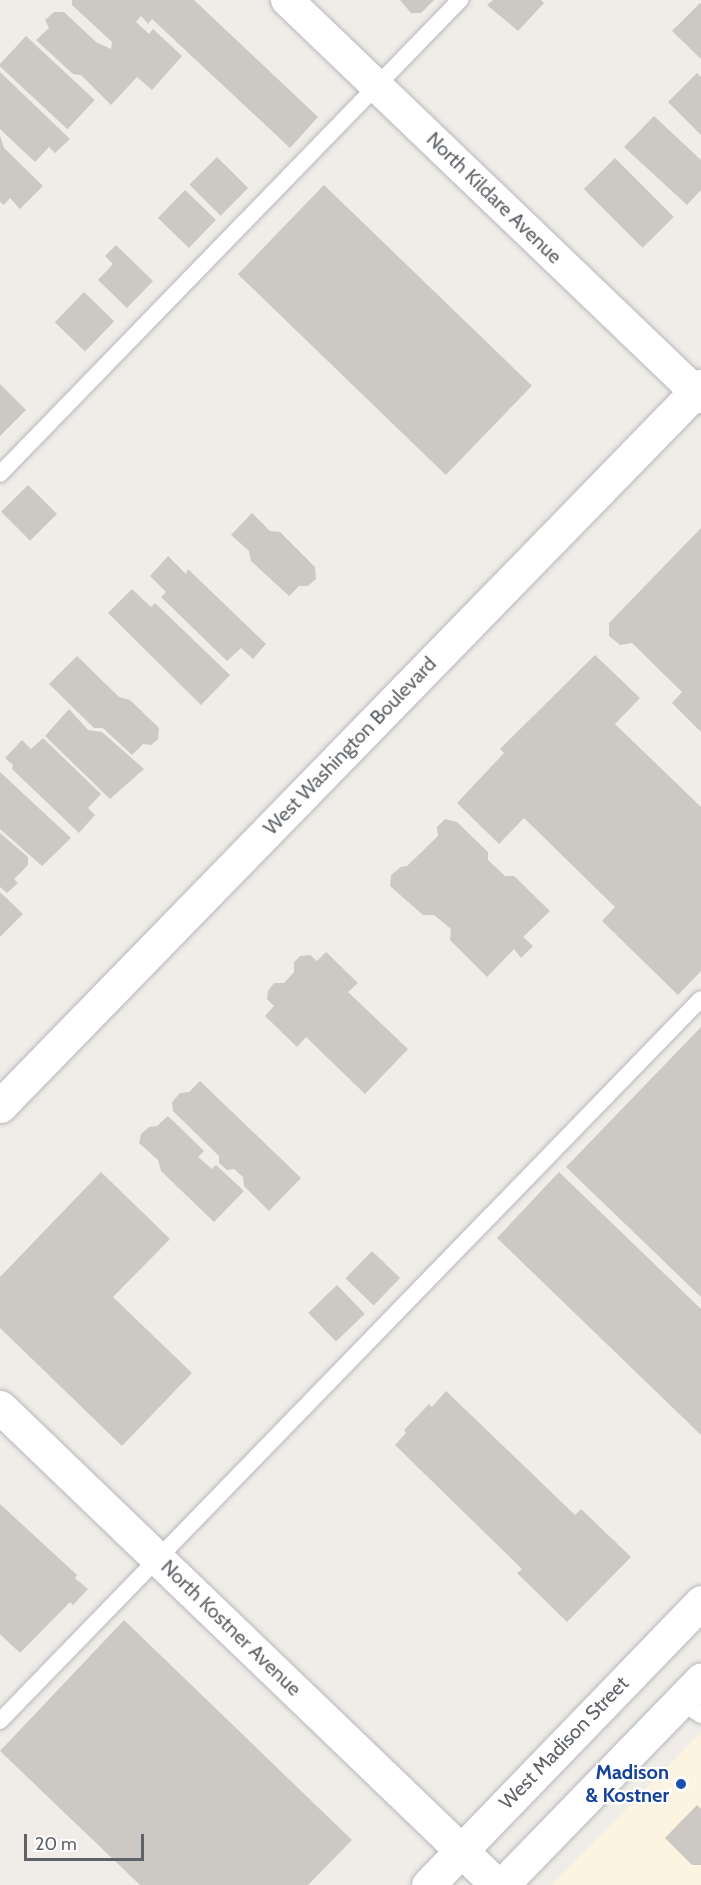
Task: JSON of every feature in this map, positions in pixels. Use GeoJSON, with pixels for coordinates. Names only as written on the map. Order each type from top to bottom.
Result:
{"type":"FeatureCollection","features":[{"type":"Feature","properties":{"kind":"street","name":"North Kildare Avenue"},"geometry":{"type":"LineString","coordinates":[[287,0],[699,392]]}},
{"type":"Feature","properties":{"kind":"street","name":"West Washington Boulevard"},"geometry":{"type":"LineString","coordinates":[[0,1106],[699,392]]}},
{"type":"Feature","properties":{"kind":"street","name":"North Kostner Avenue"},"geometry":{"type":"LineString","coordinates":[[0,1407],[496,1885]]}},
{"type":"Feature","properties":{"kind":"street","name":"West Madison Street"},"geometry":{"type":"LineString","coordinates":[[428,1885],[701,1602]]}},
{"type":"Feature","properties":{"kind":"street"},"geometry":{"type":"LineString","coordinates":[[502,1885],[694,1699]]}},
{"type":"Feature","properties":{"kind":"lane"},"geometry":{"type":"LineString","coordinates":[[0,474],[459,0]]}},
{"type":"Feature","properties":{"kind":"lane"},"geometry":{"type":"LineString","coordinates":[[0,1721],[701,999]]}},
{"type":"Feature","properties":{"kind":"shaded area"},"geometry":{"type":"Polygon","coordinates":[[[701,1732],[701,1885],[552,1885],[701,1732]]]}},
{"type":"Feature","properties":{"kind":"building"},"geometry":{"type":"Polygon","coordinates":[[[72,0],[194,0],[318,117],[290,148],[152,19],[148,24],[141,16],[136,22],[149,34],[153,29],[182,56],[152,90],[137,77],[111,105],[81,75],[73,74],[36,40],[49,28],[45,20],[54,12],[64,12],[96,42],[111,49],[112,42],[72,5],[72,0]]]}},
{"type":"Feature","properties":{"kind":"building"},"geometry":{"type":"Polygon","coordinates":[[[400,0],[434,0],[421,13],[411,13],[400,0]]]}},
{"type":"Feature","properties":{"kind":"building"},"geometry":{"type":"Polygon","coordinates":[[[493,0],[541,0],[544,3],[518,31],[487,5],[493,0]]]}},
{"type":"Feature","properties":{"kind":"building"},"geometry":{"type":"Polygon","coordinates":[[[701,4],[701,59],[672,31],[701,4]]]}},
{"type":"Feature","properties":{"kind":"building"},"geometry":{"type":"Polygon","coordinates":[[[26,36],[95,100],[67,129],[0,66],[26,36]]]}},
{"type":"Feature","properties":{"kind":"building"},"geometry":{"type":"Polygon","coordinates":[[[0,72],[70,139],[55,153],[49,147],[35,162],[0,129],[0,72]]]}},
{"type":"Feature","properties":{"kind":"building"},"geometry":{"type":"Polygon","coordinates":[[[697,73],[701,77],[701,135],[668,102],[697,73]]]}},
{"type":"Feature","properties":{"kind":"building"},"geometry":{"type":"Polygon","coordinates":[[[654,116],[701,160],[701,190],[687,205],[624,147],[654,116]]]}},
{"type":"Feature","properties":{"kind":"building"},"geometry":{"type":"Polygon","coordinates":[[[0,136],[4,148],[43,186],[20,209],[10,198],[4,205],[0,202],[0,136]]]}},
{"type":"Feature","properties":{"kind":"building"},"geometry":{"type":"Polygon","coordinates":[[[217,157],[248,188],[221,216],[189,185],[217,157]]]}},
{"type":"Feature","properties":{"kind":"building"},"geometry":{"type":"Polygon","coordinates":[[[615,158],[674,217],[643,248],[584,189],[615,158]]]}},
{"type":"Feature","properties":{"kind":"building"},"geometry":{"type":"Polygon","coordinates":[[[324,185],[532,386],[446,475],[238,274],[324,185]]]}},
{"type":"Feature","properties":{"kind":"building"},"geometry":{"type":"Polygon","coordinates":[[[185,190],[216,220],[189,248],[158,218],[185,190]]]}},
{"type":"Feature","properties":{"kind":"building"},"geometry":{"type":"Polygon","coordinates":[[[116,245],[153,281],[127,308],[98,280],[113,264],[105,256],[116,245]]]}},
{"type":"Feature","properties":{"kind":"building"},"geometry":{"type":"Polygon","coordinates":[[[84,292],[114,321],[85,351],[55,322],[84,292]]]}},
{"type":"Feature","properties":{"kind":"building"},"geometry":{"type":"Polygon","coordinates":[[[0,384],[26,410],[0,436],[0,384]]]}},
{"type":"Feature","properties":{"kind":"building"},"geometry":{"type":"Polygon","coordinates":[[[28,485],[57,514],[30,541],[1,512],[28,485]]]}},
{"type":"Feature","properties":{"kind":"building"},"geometry":{"type":"Polygon","coordinates":[[[252,513],[270,531],[280,532],[315,567],[316,579],[308,586],[299,586],[289,596],[251,561],[249,551],[231,535],[252,513]]]}},
{"type":"Feature","properties":{"kind":"building"},"geometry":{"type":"Polygon","coordinates":[[[701,528],[701,732],[672,703],[682,692],[632,643],[620,645],[609,636],[609,623],[701,528]]]}},
{"type":"Feature","properties":{"kind":"building"},"geometry":{"type":"Polygon","coordinates":[[[168,556],[186,574],[188,569],[266,644],[253,659],[241,648],[227,661],[161,597],[166,592],[150,576],[168,556]]]}},
{"type":"Feature","properties":{"kind":"building"},"geometry":{"type":"Polygon","coordinates":[[[132,589],[151,607],[155,603],[230,675],[201,705],[108,613],[132,589]]]}},
{"type":"Feature","properties":{"kind":"building"},"geometry":{"type":"Polygon","coordinates":[[[595,655],[640,698],[615,724],[701,807],[701,971],[678,995],[602,921],[615,907],[524,818],[499,844],[457,803],[504,753],[500,749],[595,655]]]}},
{"type":"Feature","properties":{"kind":"building"},"geometry":{"type":"Polygon","coordinates":[[[77,656],[119,697],[130,700],[159,728],[158,739],[151,745],[143,744],[132,755],[103,728],[94,728],[49,684],[77,656]]]}},
{"type":"Feature","properties":{"kind":"building"},"geometry":{"type":"Polygon","coordinates":[[[69,709],[88,730],[102,732],[144,769],[110,799],[45,736],[69,709]]]}},
{"type":"Feature","properties":{"kind":"building"},"geometry":{"type":"Polygon","coordinates":[[[43,738],[101,794],[88,808],[95,815],[79,833],[12,769],[13,765],[5,758],[22,740],[31,749],[43,738]]]}},
{"type":"Feature","properties":{"kind":"building"},"geometry":{"type":"Polygon","coordinates":[[[0,772],[71,838],[42,866],[0,829],[0,772]]]}},
{"type":"Feature","properties":{"kind":"building"},"geometry":{"type":"Polygon","coordinates":[[[445,819],[457,822],[488,852],[488,860],[505,876],[514,876],[550,911],[523,937],[533,946],[521,958],[514,949],[487,977],[450,940],[451,929],[434,915],[423,915],[390,886],[391,875],[401,867],[407,866],[438,836],[437,827],[445,819]]]}},
{"type":"Feature","properties":{"kind":"building"},"geometry":{"type":"Polygon","coordinates":[[[0,833],[28,857],[28,865],[14,879],[18,883],[7,893],[0,887],[0,833]]]}},
{"type":"Feature","properties":{"kind":"building"},"geometry":{"type":"Polygon","coordinates":[[[0,892],[23,914],[0,937],[0,892]]]}},
{"type":"Feature","properties":{"kind":"building"},"geometry":{"type":"Polygon","coordinates":[[[326,952],[358,983],[348,992],[408,1049],[365,1094],[306,1037],[297,1047],[265,1016],[274,1006],[267,999],[268,991],[274,983],[284,983],[294,972],[294,962],[300,956],[310,955],[317,961],[326,952]]]}},
{"type":"Feature","properties":{"kind":"building"},"geometry":{"type":"Polygon","coordinates":[[[701,1027],[701,1297],[566,1167],[701,1027]]]}},
{"type":"Feature","properties":{"kind":"building"},"geometry":{"type":"Polygon","coordinates":[[[200,1081],[301,1178],[269,1211],[244,1186],[243,1177],[234,1169],[227,1170],[219,1163],[219,1156],[173,1111],[172,1102],[180,1093],[189,1092],[200,1081]]]}},
{"type":"Feature","properties":{"kind":"building"},"geometry":{"type":"Polygon","coordinates":[[[168,1116],[204,1151],[198,1157],[212,1169],[216,1165],[244,1191],[214,1222],[161,1171],[158,1160],[139,1143],[141,1134],[149,1127],[157,1126],[168,1116]]]}},
{"type":"Feature","properties":{"kind":"building"},"geometry":{"type":"Polygon","coordinates":[[[101,1172],[170,1239],[113,1297],[192,1373],[122,1446],[0,1328],[0,1277],[101,1172]]]}},
{"type":"Feature","properties":{"kind":"building"},"geometry":{"type":"Polygon","coordinates":[[[559,1172],[701,1309],[701,1435],[497,1238],[559,1172]]]}},
{"type":"Feature","properties":{"kind":"building"},"geometry":{"type":"Polygon","coordinates":[[[372,1251],[400,1278],[374,1305],[346,1278],[372,1251]]]}},
{"type":"Feature","properties":{"kind":"building"},"geometry":{"type":"Polygon","coordinates":[[[337,1285],[365,1314],[336,1342],[308,1313],[337,1285]]]}},
{"type":"Feature","properties":{"kind":"building"},"geometry":{"type":"Polygon","coordinates":[[[446,1391],[575,1515],[581,1509],[631,1557],[567,1622],[517,1573],[522,1569],[395,1445],[406,1433],[404,1430],[429,1404],[432,1407],[446,1391]]]}},
{"type":"Feature","properties":{"kind":"building"},"geometry":{"type":"Polygon","coordinates":[[[0,1504],[77,1575],[75,1578],[88,1589],[73,1605],[70,1602],[20,1653],[0,1634],[0,1504]]]}},
{"type":"Feature","properties":{"kind":"building"},"geometry":{"type":"Polygon","coordinates":[[[124,1620],[352,1840],[308,1885],[140,1885],[0,1751],[124,1620]]]}},
{"type":"Feature","properties":{"kind":"building"},"geometry":{"type":"Polygon","coordinates":[[[697,1805],[701,1809],[701,1865],[692,1865],[665,1838],[697,1805]]]}},
{"type":"Feature","properties":{"kind":"place","name":"Madison & Kostner"},"geometry":{"type":"Point","coordinates":[681,1784]}}]}
